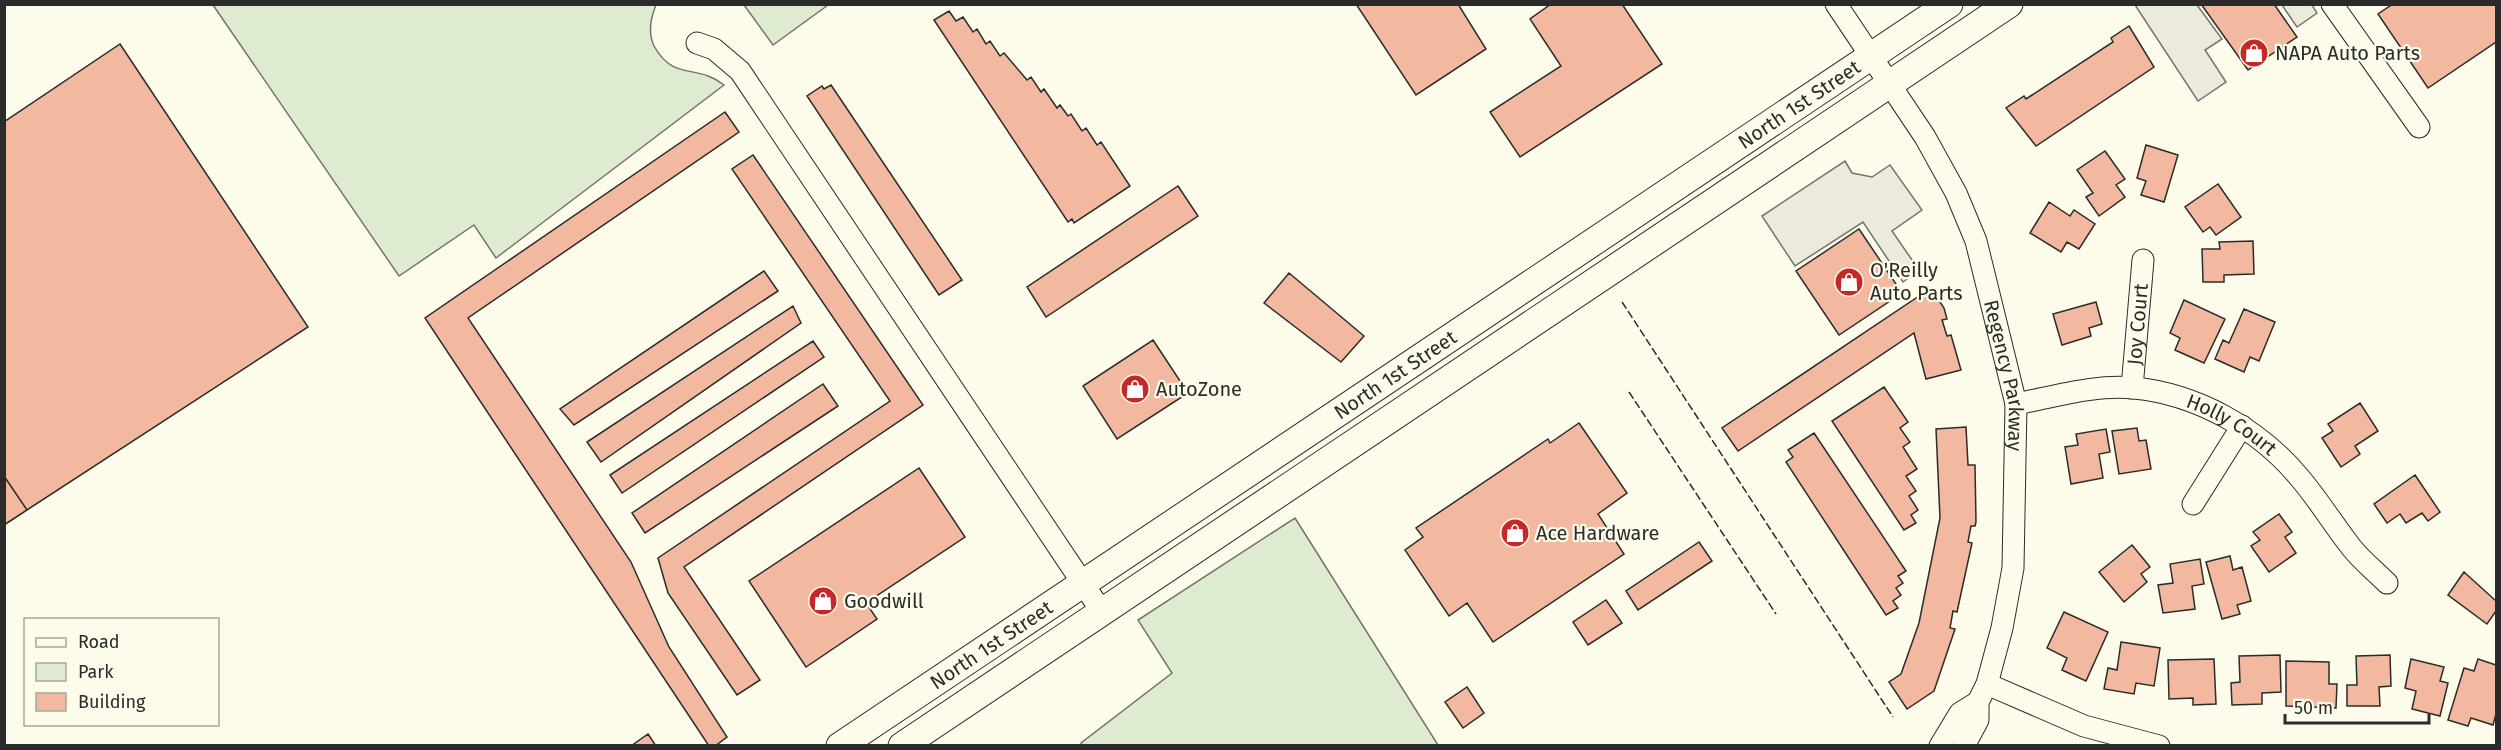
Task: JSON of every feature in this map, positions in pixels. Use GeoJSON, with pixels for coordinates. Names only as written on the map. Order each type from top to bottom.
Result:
{"type":"FeatureCollection","features":[{"type":"Feature","properties":{"kind":"main road","name":"North 1st Street"},"geometry":{"type":"LineString","coordinates":[[902,746],[1102,612],[1881,71],[1948,4]]}},
{"type":"Feature","properties":{"kind":"main road","name":"North 1st Street"},"geometry":{"type":"LineString","coordinates":[[840,746],[1083,583],[1881,71],[2009,4]]}},
{"type":"Feature","properties":{"kind":"street","name":"Regency Parkway"},"geometry":{"type":"LineString","coordinates":[[1836,4],[1925,137],[1956,193],[1976,241],[2016,405],[2013,567],[2002,628],[1982,693],[1978,720],[1964,746]]}},
{"type":"Feature","properties":{"kind":"street"},"geometry":{"type":"LineString","coordinates":[[2332,4],[2419,127]]}},
{"type":"Feature","properties":{"kind":"street"},"geometry":{"type":"LineString","coordinates":[[697,43],[714,49],[740,71],[1102,612]]}},
{"type":"Feature","properties":{"kind":"street","name":"Joy Court"},"geometry":{"type":"LineString","coordinates":[[2132,388],[2143,260]]}},
{"type":"Feature","properties":{"kind":"street","name":"Holly Court"},"geometry":{"type":"LineString","coordinates":[[2016,405],[2089,392],[2132,388],[2166,394],[2206,408],[2242,426],[2270,447],[2299,476],[2352,549],[2387,583]]}},
{"type":"Feature","properties":{"kind":"street"},"geometry":{"type":"LineString","coordinates":[[2193,504],[2242,426]]}},
{"type":"Feature","properties":{"kind":"street"},"geometry":{"type":"LineString","coordinates":[[1940,746],[1960,713],[1982,693],[2084,726],[2158,746]]}},
{"type":"Feature","properties":{"kind":"green space"},"geometry":{"type":"Polygon","coordinates":[[[213,5],[656,5],[651,36],[654,46],[662,57],[678,68],[714,78],[724,85],[496,258],[474,225],[399,276],[213,5]]]}},
{"type":"Feature","properties":{"kind":"green space"},"geometry":{"type":"Polygon","coordinates":[[[744,5],[828,5],[773,45],[744,5]]]}},
{"type":"Feature","properties":{"kind":"green space"},"geometry":{"type":"Polygon","coordinates":[[[1295,518],[1438,745],[1082,745],[1081,743],[1172,673],[1138,620],[1295,518]]]}},
{"type":"Feature","properties":{"kind":"shaded area"},"geometry":{"type":"Polygon","coordinates":[[[2135,5],[2197,5],[2222,39],[2205,50],[2226,82],[2198,101],[2135,5]]]}},
{"type":"Feature","properties":{"kind":"shaded area"},"geometry":{"type":"Polygon","coordinates":[[[2282,5],[2312,5],[2317,13],[2297,27],[2282,5]]]}},
{"type":"Feature","properties":{"kind":"shaded area"},"geometry":{"type":"Polygon","coordinates":[[[1845,161],[1852,173],[1872,177],[1890,165],[1922,210],[1892,231],[1919,270],[1903,282],[1863,222],[1795,266],[1762,216],[1845,161]]]}},
{"type":"Feature","properties":{"kind":"building"},"geometry":{"type":"Polygon","coordinates":[[[1356,4],[1458,4],[1486,49],[1416,95],[1356,4]]]}},
{"type":"Feature","properties":{"kind":"building"},"geometry":{"type":"Polygon","coordinates":[[[1551,4],[1622,4],[1662,64],[1520,157],[1490,112],[1561,66],[1530,19],[1551,4]]]}},
{"type":"Feature","properties":{"kind":"building","name":"NAPA Auto Parts"},"geometry":{"type":"Polygon","coordinates":[[[2201,4],[2274,4],[2297,37],[2248,70],[2201,4]]]}},
{"type":"Feature","properties":{"kind":"building"},"geometry":{"type":"Polygon","coordinates":[[[2393,4],[2496,4],[2496,42],[2428,88],[2378,14],[2393,4]]]}},
{"type":"Feature","properties":{"kind":"building"},"geometry":{"type":"Polygon","coordinates":[[[949,11],[956,21],[963,17],[973,32],[977,29],[986,44],[990,41],[1000,56],[1004,53],[1027,80],[1031,77],[1041,92],[1044,89],[1057,108],[1060,105],[1068,116],[1071,114],[1082,131],[1086,128],[1097,145],[1101,142],[1130,186],[1074,223],[1072,219],[1068,222],[934,20],[949,11]]]}},
{"type":"Feature","properties":{"kind":"building"},"geometry":{"type":"Polygon","coordinates":[[[2129,26],[2154,67],[2036,146],[2006,108],[2024,96],[2026,99],[2113,42],[2111,38],[2129,26]]]}},
{"type":"Feature","properties":{"kind":"building"},"geometry":{"type":"Polygon","coordinates":[[[120,44],[308,327],[27,510],[4,476],[4,122],[120,44]]]}},
{"type":"Feature","properties":{"kind":"building"},"geometry":{"type":"Polygon","coordinates":[[[831,85],[962,280],[939,295],[807,96],[822,86],[824,89],[831,85]]]}},
{"type":"Feature","properties":{"kind":"building"},"geometry":{"type":"Polygon","coordinates":[[[725,112],[739,132],[468,318],[631,562],[669,647],[727,737],[715,746],[709,746],[425,318],[725,112]]]}},
{"type":"Feature","properties":{"kind":"building"},"geometry":{"type":"Polygon","coordinates":[[[2146,145],[2178,155],[2164,202],[2141,195],[2146,181],[2137,178],[2146,145]]]}},
{"type":"Feature","properties":{"kind":"building"},"geometry":{"type":"Polygon","coordinates":[[[2105,151],[2125,179],[2116,185],[2125,197],[2099,216],[2086,197],[2093,193],[2077,170],[2105,151]]]}},
{"type":"Feature","properties":{"kind":"building"},"geometry":{"type":"Polygon","coordinates":[[[753,155],[923,405],[684,567],[760,680],[737,695],[668,593],[658,558],[890,401],[732,169],[753,155]]]}},
{"type":"Feature","properties":{"kind":"building"},"geometry":{"type":"Polygon","coordinates":[[[2218,184],[2241,217],[2216,235],[2210,227],[2203,232],[2185,207],[2218,184]]]}},
{"type":"Feature","properties":{"kind":"building"},"geometry":{"type":"Polygon","coordinates":[[[1178,186],[1198,216],[1046,317],[1027,287],[1178,186]]]}},
{"type":"Feature","properties":{"kind":"building"},"geometry":{"type":"Polygon","coordinates":[[[2049,202],[2070,216],[2074,210],[2095,224],[2079,249],[2067,242],[2061,252],[2030,233],[2049,202]]]}},
{"type":"Feature","properties":{"kind":"building","name":"O'Reilly Auto Parts"},"geometry":{"type":"Polygon","coordinates":[[[1859,229],[1902,293],[1839,335],[1796,271],[1859,229]]]}},
{"type":"Feature","properties":{"kind":"building"},"geometry":{"type":"Polygon","coordinates":[[[2253,241],[2254,274],[2224,275],[2224,282],[2203,282],[2202,249],[2220,249],[2219,242],[2253,241]]]}},
{"type":"Feature","properties":{"kind":"building"},"geometry":{"type":"Polygon","coordinates":[[[764,271],[778,291],[574,425],[560,409],[764,271]]]}},
{"type":"Feature","properties":{"kind":"building"},"geometry":{"type":"Polygon","coordinates":[[[1289,273],[1364,336],[1341,362],[1264,303],[1289,273]]]}},
{"type":"Feature","properties":{"kind":"building"},"geometry":{"type":"Polygon","coordinates":[[[1931,288],[1944,308],[1947,319],[1942,320],[1947,336],[1951,335],[1961,370],[1926,379],[1914,333],[1738,451],[1722,428],[1931,288]]]}},
{"type":"Feature","properties":{"kind":"building"},"geometry":{"type":"Polygon","coordinates":[[[2184,300],[2225,319],[2204,363],[2175,350],[2180,338],[2170,333],[2184,300]]]}},
{"type":"Feature","properties":{"kind":"building"},"geometry":{"type":"Polygon","coordinates":[[[2096,302],[2102,324],[2089,328],[2091,336],[2062,345],[2053,314],[2096,302]]]}},
{"type":"Feature","properties":{"kind":"building"},"geometry":{"type":"Polygon","coordinates":[[[793,306],[801,323],[601,462],[587,442],[793,306]]]}},
{"type":"Feature","properties":{"kind":"building"},"geometry":{"type":"Polygon","coordinates":[[[2244,309],[2275,322],[2259,361],[2250,357],[2244,372],[2215,359],[2223,340],[2229,343],[2244,309]]]}},
{"type":"Feature","properties":{"kind":"building","name":"AutoZone"},"geometry":{"type":"Polygon","coordinates":[[[1153,340],[1188,393],[1117,439],[1083,386],[1153,340]]]}},
{"type":"Feature","properties":{"kind":"building"},"geometry":{"type":"Polygon","coordinates":[[[813,341],[824,357],[622,493],[610,475],[813,341]]]}},
{"type":"Feature","properties":{"kind":"building"},"geometry":{"type":"Polygon","coordinates":[[[823,384],[838,406],[645,533],[632,513],[823,384]]]}},
{"type":"Feature","properties":{"kind":"building"},"geometry":{"type":"Polygon","coordinates":[[[1884,387],[1908,422],[1900,428],[1910,442],[1903,447],[1917,469],[1906,476],[1916,491],[1909,496],[1918,510],[1911,515],[1916,523],[1904,530],[1832,421],[1884,387]]]}},
{"type":"Feature","properties":{"kind":"building"},"geometry":{"type":"Polygon","coordinates":[[[2360,403],[2378,431],[2355,446],[2360,454],[2341,467],[2322,438],[2333,431],[2328,424],[2360,403]]]}},
{"type":"Feature","properties":{"kind":"building","name":"Ace Hardware"},"geometry":{"type":"Polygon","coordinates":[[[1579,423],[1627,493],[1598,514],[1624,554],[1493,642],[1467,603],[1449,616],[1405,550],[1423,537],[1416,528],[1548,439],[1550,443],[1579,423]]]}},
{"type":"Feature","properties":{"kind":"building"},"geometry":{"type":"Polygon","coordinates":[[[1966,427],[1968,465],[1975,465],[1976,522],[1975,526],[1971,526],[1968,542],[1972,543],[1957,612],[1953,611],[1950,628],[1955,629],[1934,691],[1907,709],[1889,682],[1901,674],[1919,623],[1940,518],[1936,429],[1966,427]]]}},
{"type":"Feature","properties":{"kind":"building"},"geometry":{"type":"Polygon","coordinates":[[[2137,428],[2139,441],[2146,440],[2151,469],[2119,474],[2112,431],[2137,428]]]}},
{"type":"Feature","properties":{"kind":"building"},"geometry":{"type":"Polygon","coordinates":[[[2106,429],[2110,452],[2099,454],[2103,478],[2071,484],[2065,447],[2078,445],[2076,434],[2106,429]]]}},
{"type":"Feature","properties":{"kind":"building"},"geometry":{"type":"Polygon","coordinates":[[[1814,433],[1906,571],[1898,576],[1903,583],[1896,588],[1901,595],[1893,601],[1898,608],[1886,615],[1786,462],[1793,457],[1788,450],[1814,433]]]}},
{"type":"Feature","properties":{"kind":"building"},"geometry":{"type":"Polygon","coordinates":[[[919,468],[965,537],[866,603],[877,619],[806,667],[749,581],[919,468]]]}},
{"type":"Feature","properties":{"kind":"building"},"geometry":{"type":"Polygon","coordinates":[[[2415,475],[2440,512],[2428,521],[2422,513],[2406,523],[2400,514],[2387,523],[2374,504],[2415,475]]]}},
{"type":"Feature","properties":{"kind":"building"},"geometry":{"type":"Polygon","coordinates":[[[4,476],[27,510],[4,525],[4,476]]]}},
{"type":"Feature","properties":{"kind":"building"},"geometry":{"type":"Polygon","coordinates":[[[2279,514],[2292,532],[2285,537],[2296,553],[2269,572],[2251,546],[2260,540],[2253,532],[2279,514]]]}},
{"type":"Feature","properties":{"kind":"building"},"geometry":{"type":"Polygon","coordinates":[[[1699,542],[1712,561],[1638,610],[1626,591],[1699,542]]]}},
{"type":"Feature","properties":{"kind":"building"},"geometry":{"type":"Polygon","coordinates":[[[2132,545],[2150,567],[2141,574],[2147,582],[2124,602],[2099,572],[2132,545]]]}},
{"type":"Feature","properties":{"kind":"building"},"geometry":{"type":"Polygon","coordinates":[[[2230,556],[2233,570],[2242,567],[2251,601],[2237,605],[2240,614],[2222,619],[2206,562],[2230,556]]]}},
{"type":"Feature","properties":{"kind":"building"},"geometry":{"type":"Polygon","coordinates":[[[2200,559],[2204,584],[2192,586],[2195,609],[2163,613],[2158,585],[2173,583],[2170,564],[2200,559]]]}},
{"type":"Feature","properties":{"kind":"building"},"geometry":{"type":"Polygon","coordinates":[[[2464,572],[2496,601],[2496,611],[2487,624],[2448,595],[2464,572]]]}},
{"type":"Feature","properties":{"kind":"building"},"geometry":{"type":"Polygon","coordinates":[[[1606,600],[1622,623],[1588,645],[1573,622],[1606,600]]]}},
{"type":"Feature","properties":{"kind":"building"},"geometry":{"type":"Polygon","coordinates":[[[2064,612],[2108,632],[2086,681],[2062,670],[2067,658],[2047,648],[2064,612]]]}},
{"type":"Feature","properties":{"kind":"building"},"geometry":{"type":"Polygon","coordinates":[[[2121,642],[2160,648],[2154,686],[2136,683],[2134,694],[2104,689],[2108,668],[2117,670],[2121,642]]]}},
{"type":"Feature","properties":{"kind":"building"},"geometry":{"type":"Polygon","coordinates":[[[2280,655],[2281,692],[2262,693],[2262,704],[2232,705],[2231,683],[2240,682],[2239,656],[2280,655]]]}},
{"type":"Feature","properties":{"kind":"building"},"geometry":{"type":"Polygon","coordinates":[[[2390,655],[2391,686],[2379,687],[2380,706],[2347,706],[2347,685],[2357,685],[2356,656],[2390,655]]]}},
{"type":"Feature","properties":{"kind":"building"},"geometry":{"type":"Polygon","coordinates":[[[2214,659],[2216,704],[2193,705],[2193,698],[2169,699],[2168,660],[2214,659]]]}},
{"type":"Feature","properties":{"kind":"building"},"geometry":{"type":"Polygon","coordinates":[[[2411,659],[2444,667],[2440,681],[2448,683],[2440,716],[2412,709],[2416,691],[2405,688],[2411,659]]]}},
{"type":"Feature","properties":{"kind":"building"},"geometry":{"type":"Polygon","coordinates":[[[2478,659],[2496,665],[2496,714],[2493,725],[2471,718],[2468,726],[2448,720],[2464,668],[2474,671],[2478,659]]]}},
{"type":"Feature","properties":{"kind":"building"},"geometry":{"type":"Polygon","coordinates":[[[2286,661],[2329,662],[2329,684],[2337,684],[2336,708],[2286,706],[2286,661]]]}},
{"type":"Feature","properties":{"kind":"building"},"geometry":{"type":"Polygon","coordinates":[[[1467,687],[1484,713],[1463,728],[1445,702],[1467,687]]]}},
{"type":"Feature","properties":{"kind":"building"},"geometry":{"type":"Polygon","coordinates":[[[648,734],[656,746],[631,746],[648,734]]]}},
{"type":"Feature","properties":{"kind":"fence"},"geometry":{"type":"LineString","coordinates":[[1622,302],[1893,717]]}},
{"type":"Feature","properties":{"kind":"fence"},"geometry":{"type":"LineString","coordinates":[[1629,392],[1776,614]]}},
{"type":"Feature","properties":{"kind":"place","name":"NAPA Auto Parts"},"geometry":{"type":"Point","coordinates":[2254,53]}},
{"type":"Feature","properties":{"kind":"place","name":"O'Reilly Auto Parts"},"geometry":{"type":"Point","coordinates":[1849,282]}},
{"type":"Feature","properties":{"kind":"place","name":"AutoZone"},"geometry":{"type":"Point","coordinates":[1135,389]}},
{"type":"Feature","properties":{"kind":"place","name":"Ace Hardware"},"geometry":{"type":"Point","coordinates":[1515,533]}},
{"type":"Feature","properties":{"kind":"place","name":"Goodwill"},"geometry":{"type":"Point","coordinates":[823,601]}}]}
